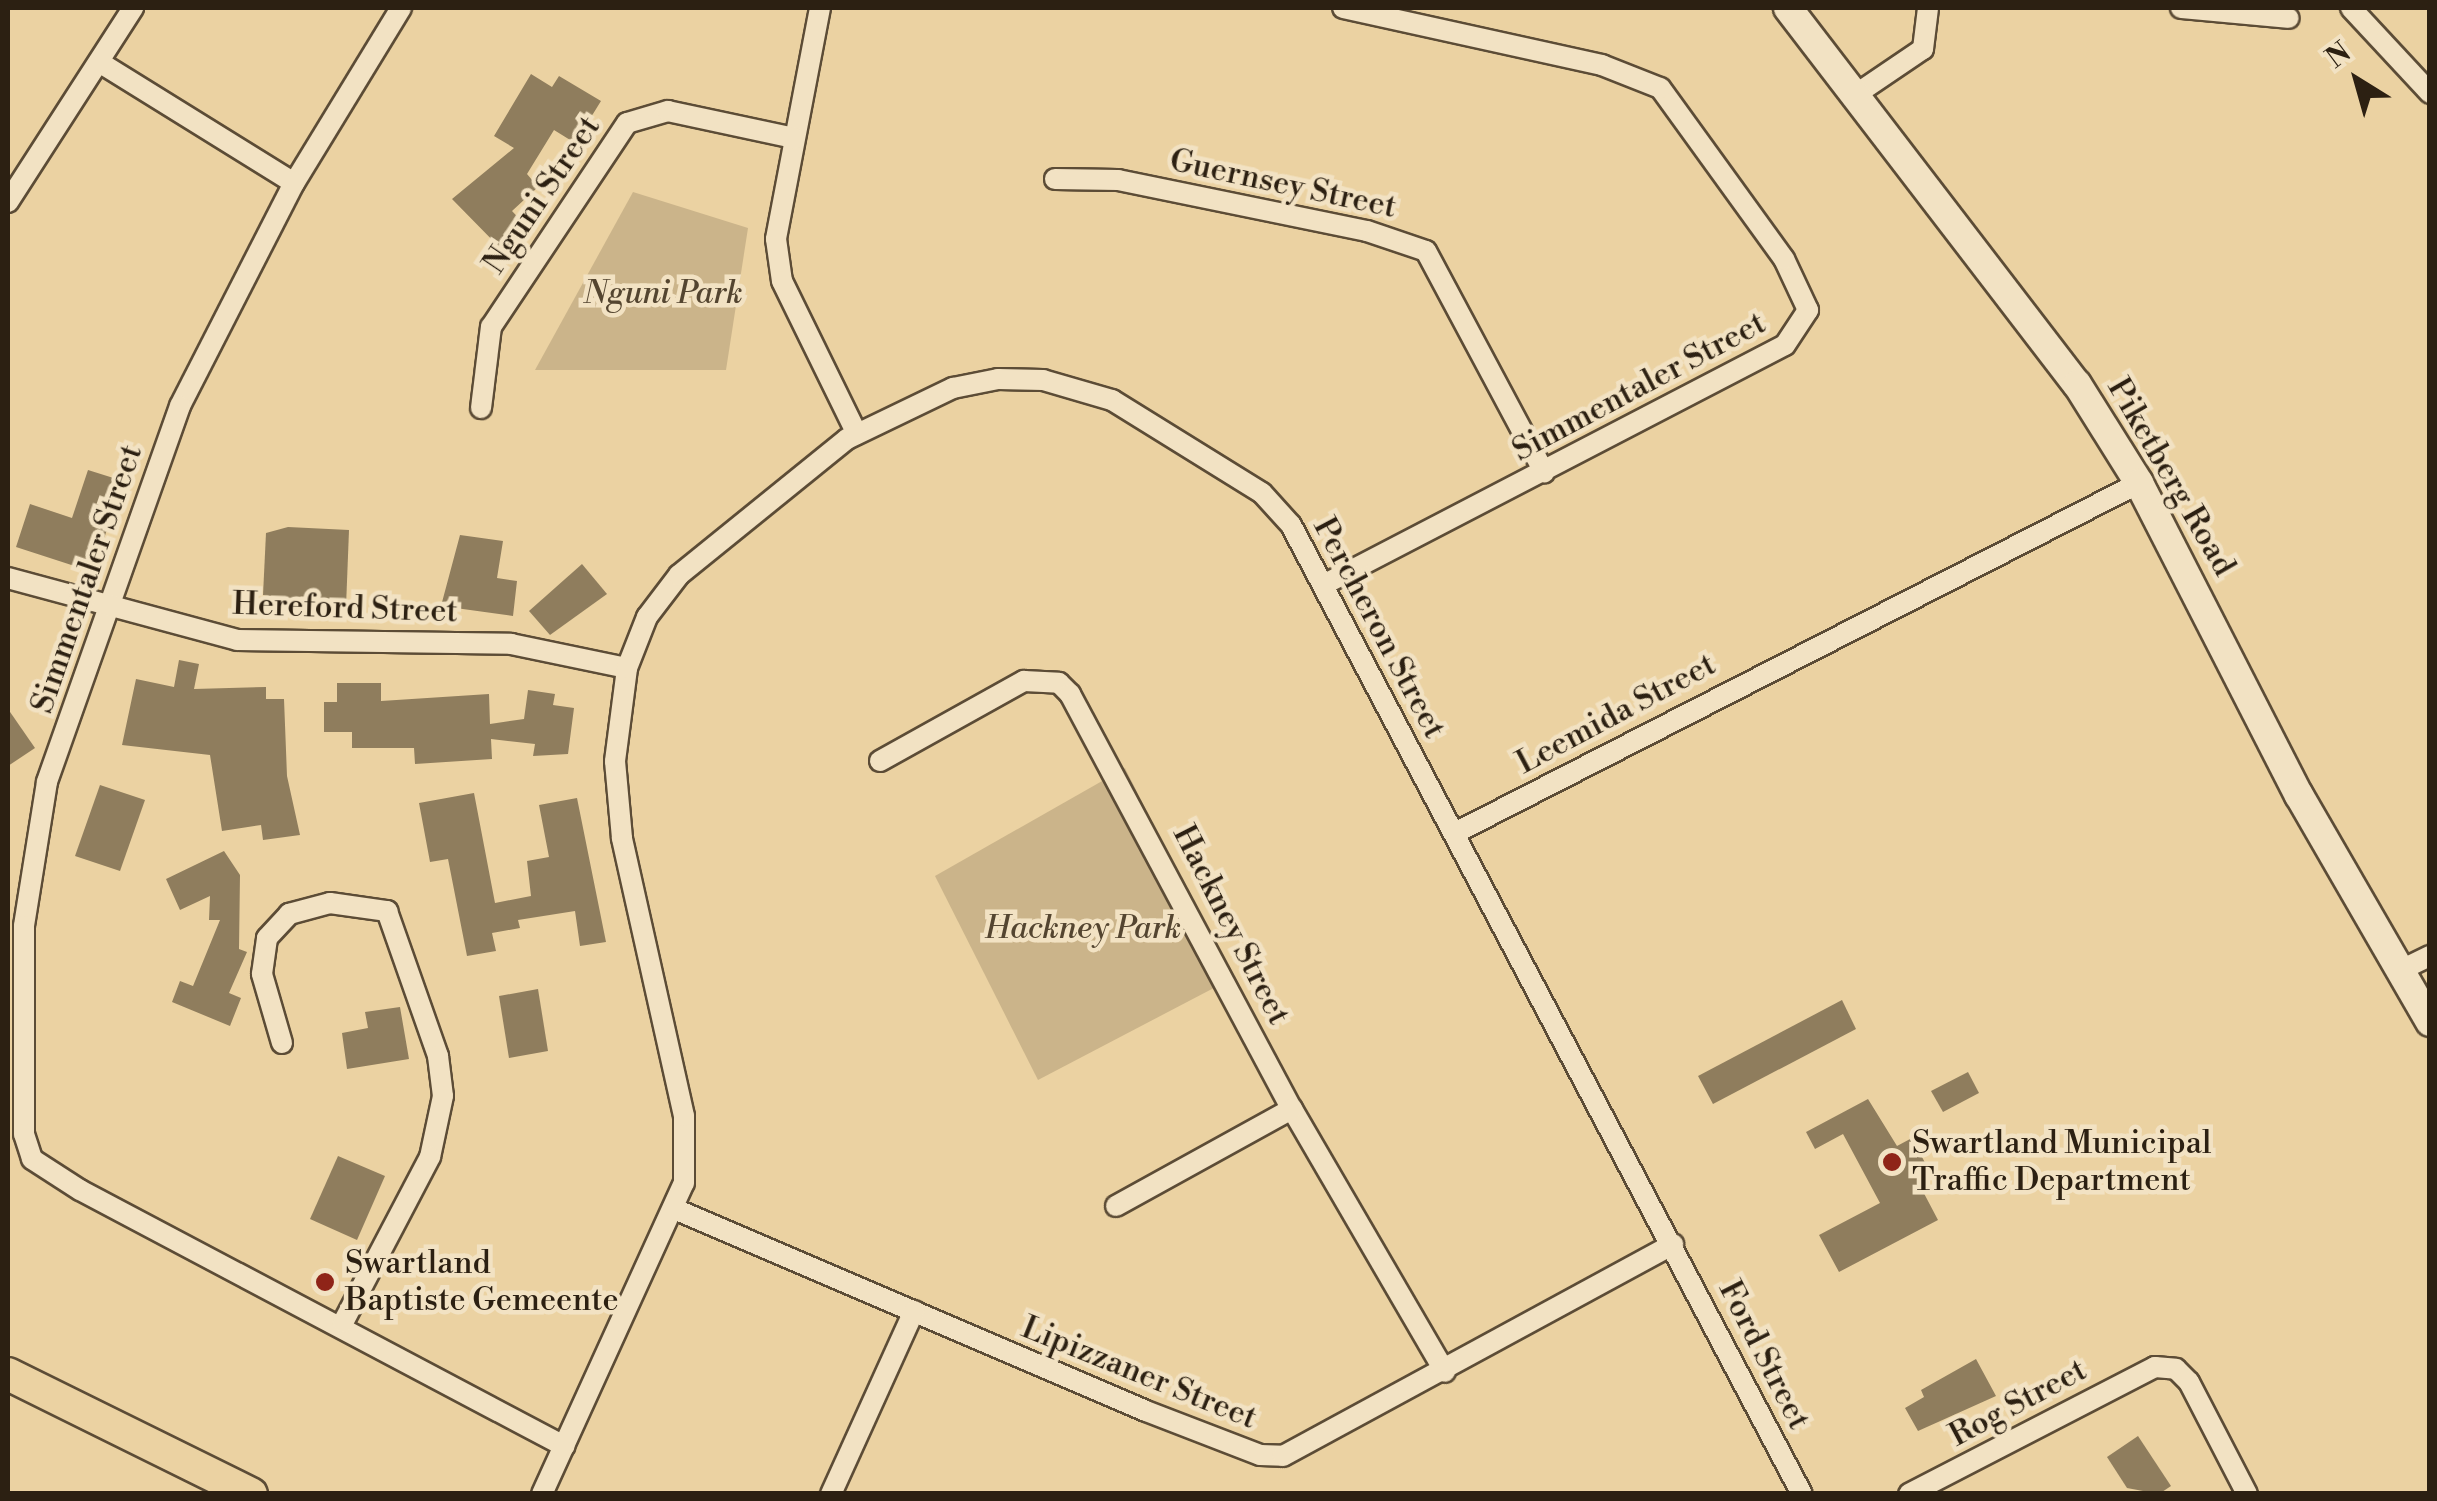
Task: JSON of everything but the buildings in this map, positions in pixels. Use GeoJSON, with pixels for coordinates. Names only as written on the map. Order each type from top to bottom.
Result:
{"type":"FeatureCollection","features":[{"type":"Feature","properties":{"kind":"main road"},"geometry":{"type":"LineString","coordinates":[[8,1374],[250,1494]]}},
{"type":"Feature","properties":{"kind":"street"},"geometry":{"type":"LineString","coordinates":[[8,202],[134,8]]}},
{"type":"Feature","properties":{"kind":"street","name":"Simmentaler Street"},"geometry":{"type":"LineString","coordinates":[[401,8],[294,183],[180,406],[106,608],[47,782],[16,924],[22,1100],[32,1159],[343,1323],[564,1446]]}},
{"type":"Feature","properties":{"kind":"street"},"geometry":{"type":"LineString","coordinates":[[820,8],[776,239],[782,281],[856,434]]}},
{"type":"Feature","properties":{"kind":"street","name":"Simmentaler Street"},"geometry":{"type":"LineString","coordinates":[[1325,584],[1785,346],[1804,325],[1806,297],[1660,88],[1602,64],[1343,8]]}},
{"type":"Feature","properties":{"kind":"street","name":"Piketberg Road"},"geometry":{"type":"LineString","coordinates":[[1788,8],[2077,384],[2139,483],[2299,794],[2430,1022]]}},
{"type":"Feature","properties":{"kind":"street"},"geometry":{"type":"LineString","coordinates":[[1855,95],[1923,49],[1928,8]]}},
{"type":"Feature","properties":{"kind":"street"},"geometry":{"type":"LineString","coordinates":[[2181,8],[2289,18]]}},
{"type":"Feature","properties":{"kind":"street"},"geometry":{"type":"LineString","coordinates":[[2351,8],[2430,93]]}},
{"type":"Feature","properties":{"kind":"street"},"geometry":{"type":"LineString","coordinates":[[99,62],[294,183]]}},
{"type":"Feature","properties":{"kind":"street","name":"Nguni Street"},"geometry":{"type":"LineString","coordinates":[[481,408],[490,327],[627,123],[668,111],[794,138]]}},
{"type":"Feature","properties":{"kind":"street","name":"Guernsey Street"},"geometry":{"type":"LineString","coordinates":[[1055,179],[1118,180],[1367,231],[1426,251],[1544,472]]}},
{"type":"Feature","properties":{"kind":"street","name":"Percheron Street"},"geometry":{"type":"LineString","coordinates":[[542,1494],[677,1210],[684,1116],[622,838],[616,761],[627,668],[647,617],[679,575],[856,434],[953,388],[998,379],[1044,380],[1112,400],[1262,493],[1325,584],[1673,1244]]}},
{"type":"Feature","properties":{"kind":"street","name":"Leemida Street"},"geometry":{"type":"LineString","coordinates":[[1455,833],[1806,647],[2139,483]]}},
{"type":"Feature","properties":{"kind":"street","name":"Hereford Street"},"geometry":{"type":"LineString","coordinates":[[8,578],[106,608],[237,640],[510,644],[627,668]]}},
{"type":"Feature","properties":{"kind":"street","name":"Hackney Street"},"geometry":{"type":"LineString","coordinates":[[880,761],[1024,680],[1059,683],[1098,735],[1292,1109],[1445,1372]]}},
{"type":"Feature","properties":{"kind":"street"},"geometry":{"type":"LineString","coordinates":[[282,1043],[262,974],[267,938],[289,914],[330,903],[387,911],[438,1056],[443,1096],[430,1157],[343,1323]]}},
{"type":"Feature","properties":{"kind":"street"},"geometry":{"type":"LineString","coordinates":[[2403,969],[2430,956]]}},
{"type":"Feature","properties":{"kind":"street"},"geometry":{"type":"LineString","coordinates":[[1116,1206],[1292,1109]]}},
{"type":"Feature","properties":{"kind":"street","name":"Lipizzaner Street"},"geometry":{"type":"LineString","coordinates":[[677,1210],[1260,1455],[1283,1456],[1445,1372],[1673,1244]]}},
{"type":"Feature","properties":{"kind":"street","name":"Ford Street"},"geometry":{"type":"LineString","coordinates":[[1673,1244],[1802,1493]]}},
{"type":"Feature","properties":{"kind":"street"},"geometry":{"type":"LineString","coordinates":[[831,1494],[914,1311]]}},
{"type":"Feature","properties":{"kind":"street","name":"Rog Street"},"geometry":{"type":"LineString","coordinates":[[1909,1494],[2156,1368],[2176,1370],[2188,1382],[2247,1494]]}},
{"type":"Feature","properties":{"kind":"green space","name":"Nguni Park"},"geometry":{"type":"Polygon","coordinates":[[[633,192],[748,228],[726,370],[535,370],[633,192]]]}},
{"type":"Feature","properties":{"kind":"green space","name":"Hackney Park"},"geometry":{"type":"Polygon","coordinates":[[[1125,768],[1231,979],[1038,1080],[935,876],[1125,768]]]}},
{"type":"Feature","properties":{"kind":"place","name":"Swartland Municipal Traffic Department"},"geometry":{"type":"Point","coordinates":[1892,1162]}},
{"type":"Feature","properties":{"kind":"place","name":"Swartland Baptiste Gemeente"},"geometry":{"type":"Point","coordinates":[325,1282]}}]}
